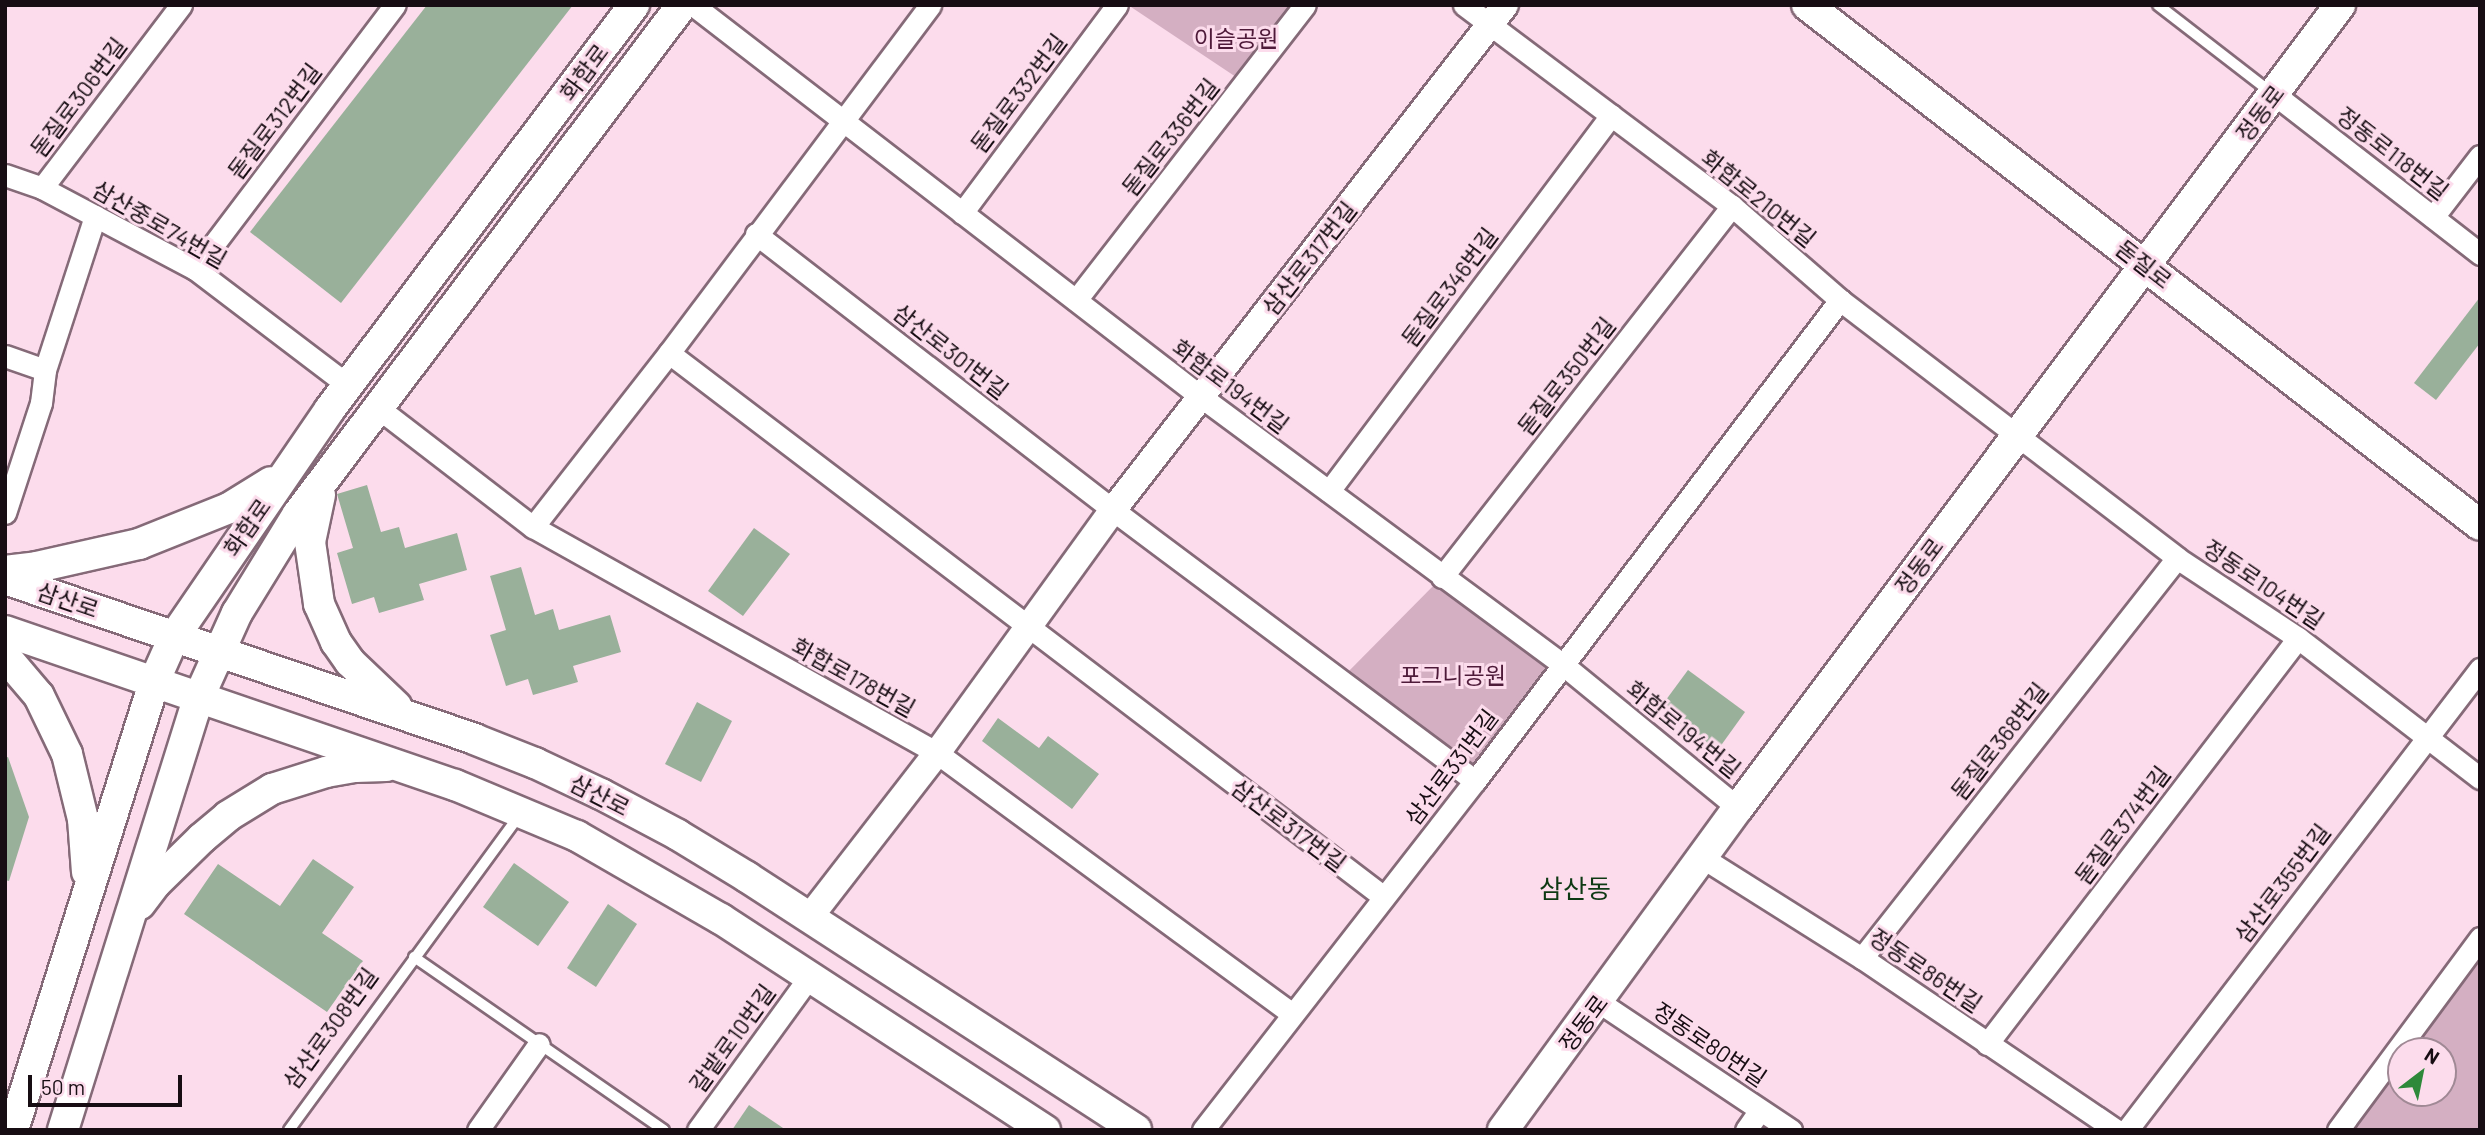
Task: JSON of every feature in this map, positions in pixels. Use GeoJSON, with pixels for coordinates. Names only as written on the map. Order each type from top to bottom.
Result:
{"type":"FeatureCollection","features":[{"type":"Feature","properties":{"kind":"main road","name":"화합로"},"geometry":{"type":"LineString","coordinates":[[13,1130],[154,682],[174,637],[286,471],[348,385],[634,5]]}},
{"type":"Feature","properties":{"kind":"main road","name":"화합로"},"geometry":{"type":"LineString","coordinates":[[63,1130],[199,697],[237,613],[298,514],[682,5]]}},
{"type":"Feature","properties":{"kind":"main road","name":"돋질로"},"geometry":{"type":"LineString","coordinates":[[1807,5],[2480,525]]}},
{"type":"Feature","properties":{"kind":"main road","name":"정동로"},"geometry":{"type":"LineString","coordinates":[[1503,1130],[1738,808],[2340,5]]}},
{"type":"Feature","properties":{"kind":"main road"},"geometry":{"type":"LineString","coordinates":[[5,571],[37,567],[139,544],[229,508],[286,471]]}},
{"type":"Feature","properties":{"kind":"main road"},"geometry":{"type":"LineString","coordinates":[[330,472],[317,505],[310,542],[319,604],[336,642],[350,662],[379,693],[417,719]]}},
{"type":"Feature","properties":{"kind":"main road","name":"삼산로"},"geometry":{"type":"LineString","coordinates":[[5,579],[417,719],[535,763],[601,794],[678,835],[1136,1130]]}},
{"type":"Feature","properties":{"kind":"main road","name":"삼산로"},"geometry":{"type":"LineString","coordinates":[[5,631],[411,769],[523,811],[651,877],[1045,1130]]}},
{"type":"Feature","properties":{"kind":"main road"},"geometry":{"type":"LineString","coordinates":[[5,656],[39,696],[67,754],[83,819],[88,891]]}},
{"type":"Feature","properties":{"kind":"main road"},"geometry":{"type":"LineString","coordinates":[[126,929],[140,904],[178,860],[228,816],[272,789],[295,779],[355,767],[411,769]]}},
{"type":"Feature","properties":{"kind":"street","name":"돋질로306번길"},"geometry":{"type":"LineString","coordinates":[[42,188],[181,5]]}},
{"type":"Feature","properties":{"kind":"street","name":"돋질로312번길"},"geometry":{"type":"LineString","coordinates":[[195,269],[394,5]]}},
{"type":"Feature","properties":{"kind":"street","name":"화합로194번길"},"geometry":{"type":"LineString","coordinates":[[693,5],[1200,396],[1442,578],[1562,663],[1738,808]]}},
{"type":"Feature","properties":{"kind":"street"},"geometry":{"type":"LineString","coordinates":[[533,527],[669,354],[930,5]]}},
{"type":"Feature","properties":{"kind":"street","name":"돋질로332번길"},"geometry":{"type":"LineString","coordinates":[[962,213],[1117,5]]}},
{"type":"Feature","properties":{"kind":"street","name":"돋질로336번길"},"geometry":{"type":"LineString","coordinates":[[1076,300],[1305,5]]}},
{"type":"Feature","properties":{"kind":"street","name":"화합로210번길"},"geometry":{"type":"LineString","coordinates":[[1464,5],[1497,15],[1611,115],[1732,206],[1840,300],[2017,436]]}},
{"type":"Feature","properties":{"kind":"street","name":"삼산로317번길"},"geometry":{"type":"LineString","coordinates":[[809,918],[937,753],[1113,510],[1497,15]]}},
{"type":"Feature","properties":{"kind":"street","name":"정동로118번길"},"geometry":{"type":"LineString","coordinates":[[2274,94],[2480,254]]}},
{"type":"Feature","properties":{"kind":"street","name":"돋질로346번길"},"geometry":{"type":"LineString","coordinates":[[1329,491],[1611,115]]}},
{"type":"Feature","properties":{"kind":"street"},"geometry":{"type":"LineString","coordinates":[[2433,217],[2480,156]]}},
{"type":"Feature","properties":{"kind":"street","name":"삼산중로74번길"},"geometry":{"type":"LineString","coordinates":[[5,175],[42,188],[195,269],[348,385]]}},
{"type":"Feature","properties":{"kind":"street","name":"돋질로350번길"},"geometry":{"type":"LineString","coordinates":[[1442,578],[1732,206]]}},
{"type":"Feature","properties":{"kind":"street"},"geometry":{"type":"LineString","coordinates":[[5,513],[41,403],[45,370],[95,216]]}},
{"type":"Feature","properties":{"kind":"street","name":"삼산로301번길"},"geometry":{"type":"LineString","coordinates":[[757,234],[1113,510]]}},
{"type":"Feature","properties":{"kind":"street","name":"삼산로331번길"},"geometry":{"type":"LineString","coordinates":[[1203,1130],[1475,781],[1840,300]]}},
{"type":"Feature","properties":{"kind":"street"},"geometry":{"type":"LineString","coordinates":[[669,354],[1027,626]]}},
{"type":"Feature","properties":{"kind":"street"},"geometry":{"type":"LineString","coordinates":[[5,356],[45,370]]}},
{"type":"Feature","properties":{"kind":"street","name":"화합로178번길"},"geometry":{"type":"LineString","coordinates":[[377,407],[533,527],[937,753],[1292,1014]]}},
{"type":"Feature","properties":{"kind":"street","name":"정동로104번길"},"geometry":{"type":"LineString","coordinates":[[2017,436],[2177,558],[2298,638],[2480,778]]}},
{"type":"Feature","properties":{"kind":"street"},"geometry":{"type":"LineString","coordinates":[[1113,510],[1475,781]]}},
{"type":"Feature","properties":{"kind":"street","name":"돋질로368번길"},"geometry":{"type":"LineString","coordinates":[[1862,958],[2177,558]]}},
{"type":"Feature","properties":{"kind":"street","name":"삼산로317번길"},"geometry":{"type":"LineString","coordinates":[[1027,626],[1384,897]]}},
{"type":"Feature","properties":{"kind":"street","name":"돋질로374번길"},"geometry":{"type":"LineString","coordinates":[[1987,1044],[2298,638]]}},
{"type":"Feature","properties":{"kind":"street","name":"삼산로355번길"},"geometry":{"type":"LineString","coordinates":[[2127,1130],[2480,669]]}},
{"type":"Feature","properties":{"kind":"street","name":"정동로86번길"},"geometry":{"type":"LineString","coordinates":[[1703,858],[1862,958],[2116,1130]]}},
{"type":"Feature","properties":{"kind":"street"},"geometry":{"type":"LineString","coordinates":[[2338,1130],[2480,939]]}},
{"type":"Feature","properties":{"kind":"street","name":"갈밭로10번길"},"geometry":{"type":"LineString","coordinates":[[698,1130],[808,976]]}},
{"type":"Feature","properties":{"kind":"street","name":"정동로80번길"},"geometry":{"type":"LineString","coordinates":[[1599,1002],[1791,1130]]}},
{"type":"Feature","properties":{"kind":"street"},"geometry":{"type":"LineString","coordinates":[[478,1130],[539,1044]]}},
{"type":"Feature","properties":{"kind":"street"},"geometry":{"type":"LineString","coordinates":[[1746,1130],[1760,1110]]}},
{"type":"Feature","properties":{"kind":"lane"},"geometry":{"type":"LineString","coordinates":[[2158,5],[2274,94]]}},
{"type":"Feature","properties":{"kind":"lane","name":"삼산로308번길"},"geometry":{"type":"LineString","coordinates":[[289,1130],[523,811]]}},
{"type":"Feature","properties":{"kind":"lane"},"geometry":{"type":"LineString","coordinates":[[414,957],[664,1130]]}},
{"type":"Feature","properties":{"kind":"green space","name":"이슬공원"},"geometry":{"type":"Polygon","coordinates":[[[1128,5],[1305,5],[1245,83],[1128,5]]]}},
{"type":"Feature","properties":{"kind":"green space","name":"포그니공원"},"geometry":{"type":"Polygon","coordinates":[[[1442,577],[1561,663],[1475,781],[1340,680],[1442,577]]]}},
{"type":"Feature","properties":{"kind":"green space"},"geometry":{"type":"Polygon","coordinates":[[[2480,960],[2480,1130],[2351,1130],[2387,1082],[2387,1107],[2457,1107],[2457,1037],[2422,1037],[2480,960]]]}},
{"type":"Feature","properties":{"kind":"building"},"geometry":{"type":"Polygon","coordinates":[[[427,5],[573,5],[341,303],[250,232],[427,5]]]}},
{"type":"Feature","properties":{"kind":"building"},"geometry":{"type":"Polygon","coordinates":[[[2480,297],[2480,343],[2436,400],[2414,383],[2480,297]]]}},
{"type":"Feature","properties":{"kind":"building"},"geometry":{"type":"Polygon","coordinates":[[[367,485],[381,532],[399,527],[405,548],[457,533],[467,570],[419,584],[424,600],[379,613],[374,597],[352,604],[337,553],[353,548],[337,494],[367,485]]]}},
{"type":"Feature","properties":{"kind":"building"},"geometry":{"type":"Polygon","coordinates":[[[754,528],[790,554],[743,616],[708,591],[754,528]]]}},
{"type":"Feature","properties":{"kind":"building"},"geometry":{"type":"Polygon","coordinates":[[[521,567],[535,615],[553,609],[559,630],[610,615],[621,652],[573,666],[578,682],[533,695],[528,679],[506,686],[490,635],[506,630],[490,576],[521,567]]]}},
{"type":"Feature","properties":{"kind":"building"},"geometry":{"type":"Polygon","coordinates":[[[1688,670],[1745,712],[1717,751],[1660,708],[1688,670]]]}},
{"type":"Feature","properties":{"kind":"building"},"geometry":{"type":"Polygon","coordinates":[[[697,702],[732,721],[701,782],[665,764],[697,702]]]}},
{"type":"Feature","properties":{"kind":"building"},"geometry":{"type":"Polygon","coordinates":[[[998,718],[1039,748],[1048,736],[1099,774],[1072,809],[982,741],[998,718]]]}},
{"type":"Feature","properties":{"kind":"building"},"geometry":{"type":"Polygon","coordinates":[[[8,757],[29,817],[9,881],[5,880],[5,758],[8,757]]]}},
{"type":"Feature","properties":{"kind":"building"},"geometry":{"type":"Polygon","coordinates":[[[313,859],[354,887],[322,933],[363,961],[327,1012],[184,914],[218,864],[280,906],[313,859]]]}},
{"type":"Feature","properties":{"kind":"building"},"geometry":{"type":"Polygon","coordinates":[[[514,863],[569,902],[538,946],[483,907],[514,863]]]}},
{"type":"Feature","properties":{"kind":"building"},"geometry":{"type":"Polygon","coordinates":[[[608,904],[637,924],[596,987],[567,968],[608,904]]]}},
{"type":"Feature","properties":{"kind":"building"},"geometry":{"type":"Polygon","coordinates":[[[749,1105],[786,1130],[732,1130],[749,1105]]]}},
{"type":"Feature","properties":{"kind":"district","name":"삼산동"},"geometry":{"type":"Point","coordinates":[1575,888]}}]}
